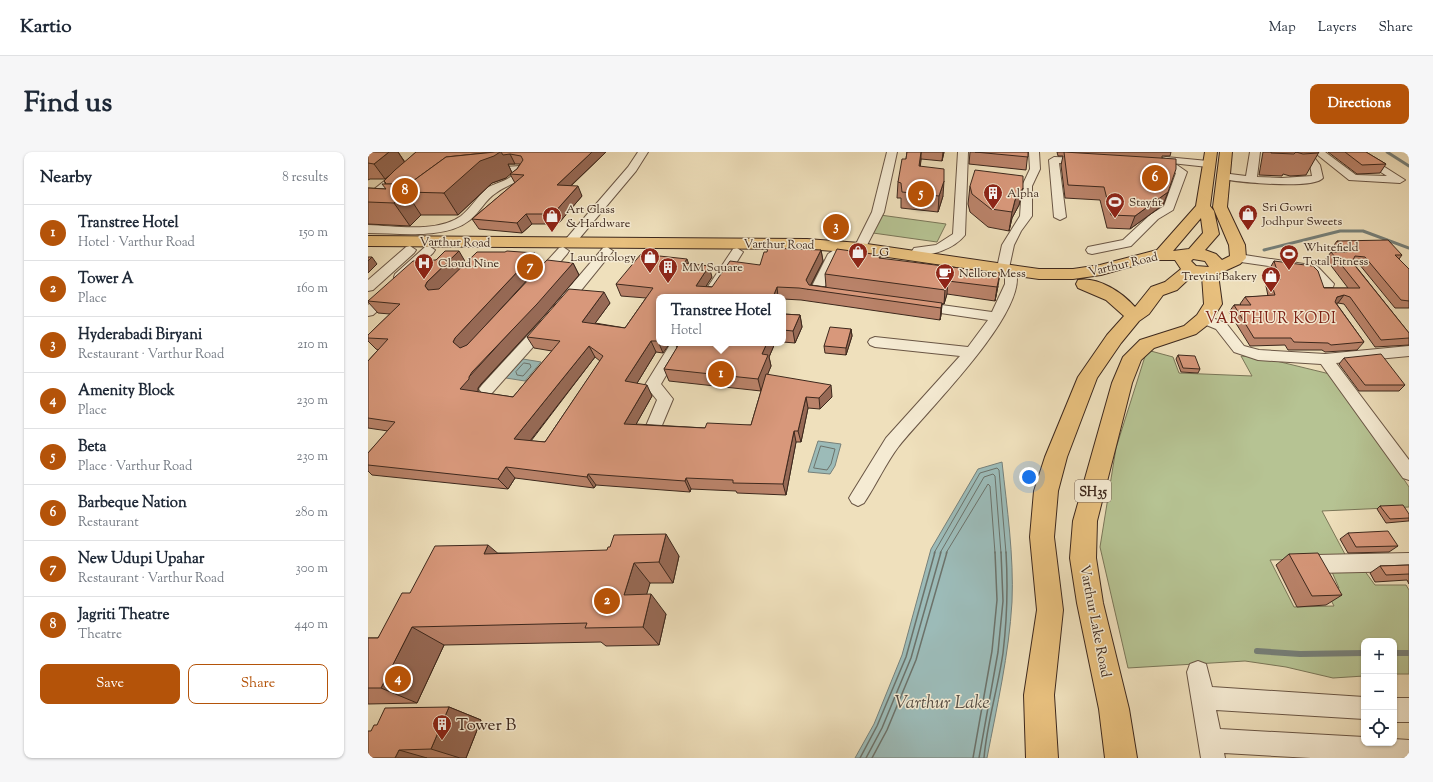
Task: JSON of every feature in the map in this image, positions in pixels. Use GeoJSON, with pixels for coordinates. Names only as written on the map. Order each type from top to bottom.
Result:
{"type":"FeatureCollection","features":[{"type":"Feature","properties":{"kind":"main road"},"geometry":{"type":"LineString","coordinates":[[1196,263],[1228,265],[1238,258],[1237,246],[1220,207],[1222,176],[1226,152]]}},
{"type":"Feature","properties":{"kind":"main road"},"geometry":{"type":"LineString","coordinates":[[1162,254],[1204,207],[1208,162]]}},
{"type":"Feature","properties":{"kind":"main road"},"geometry":{"type":"LineString","coordinates":[[1042,758],[1039,695],[1050,610],[1042,537],[1046,491],[1056,457],[1088,377],[1114,339],[1133,317],[1143,310],[1157,291],[1171,286],[1196,263],[1211,234],[1207,211],[1204,207]]}},
{"type":"Feature","properties":{"kind":"main road","name":"Varthur Road"},"geometry":{"type":"LineString","coordinates":[[368,241],[486,253],[566,247],[607,251],[804,252],[1007,273],[1039,274],[1074,274],[1117,266],[1141,258],[1162,254],[1196,263]]}},
{"type":"Feature","properties":{"kind":"main road","name":"Varthur Road"},"geometry":{"type":"LineString","coordinates":[[436,249],[806,244],[856,248],[1084,284],[1196,263]]}},
{"type":"Feature","properties":{"kind":"main road","name":"Varthur Road"},"geometry":{"type":"LineString","coordinates":[[368,249],[406,246]]}},
{"type":"Feature","properties":{"kind":"main road","name":"Varthur Lake Road"},"geometry":{"type":"LineString","coordinates":[[1120,758],[1114,709],[1090,603],[1083,558],[1085,521],[1122,383],[1133,357],[1147,344],[1190,330],[1204,319],[1213,304],[1196,263]]}},
{"type":"Feature","properties":{"kind":"main road"},"geometry":{"type":"LineString","coordinates":[[1084,284],[1100,289],[1128,308],[1133,317]]}},
{"type":"Feature","properties":{"kind":"main road"},"geometry":{"type":"LineString","coordinates":[[1109,347],[1133,357]]}},
{"type":"Feature","properties":{"kind":"street"},"geometry":{"type":"LineString","coordinates":[[368,195],[421,152]]}},
{"type":"Feature","properties":{"kind":"street"},"geometry":{"type":"LineString","coordinates":[[370,204],[427,152]]}},
{"type":"Feature","properties":{"kind":"street"},"geometry":{"type":"LineString","coordinates":[[529,289],[632,169],[643,152]]}},
{"type":"Feature","properties":{"kind":"street"},"geometry":{"type":"LineString","coordinates":[[856,248],[878,212],[892,152]]}},
{"type":"Feature","properties":{"kind":"street"},"geometry":{"type":"LineString","coordinates":[[918,252],[939,248],[959,235],[963,152]]}},
{"type":"Feature","properties":{"kind":"street"},"geometry":{"type":"LineString","coordinates":[[858,498],[892,443],[986,335],[997,317],[1011,284],[1007,273],[1008,245],[1015,231],[1026,216],[1027,186],[1035,169],[1034,152]]}},
{"type":"Feature","properties":{"kind":"street"},"geometry":{"type":"LineString","coordinates":[[1054,152],[1054,154],[1095,159],[1054,160],[1060,217]]}},
{"type":"Feature","properties":{"kind":"street"},"geometry":{"type":"LineString","coordinates":[[1251,180],[1255,152]]}},
{"type":"Feature","properties":{"kind":"street"},"geometry":{"type":"LineString","coordinates":[[1222,176],[1266,182],[1300,181],[1318,178],[1315,165],[1305,152]]}},
{"type":"Feature","properties":{"kind":"street"},"geometry":{"type":"LineString","coordinates":[[1319,152],[1353,178],[1400,180],[1354,152]]}},
{"type":"Feature","properties":{"kind":"street"},"geometry":{"type":"LineString","coordinates":[[1092,250],[1127,243],[1154,217],[1169,208],[1182,172],[1180,160]]}},
{"type":"Feature","properties":{"kind":"street"},"geometry":{"type":"LineString","coordinates":[[1145,162],[1180,160],[1208,162]]}},
{"type":"Feature","properties":{"kind":"street"},"geometry":{"type":"LineString","coordinates":[[856,248],[873,198],[882,163]]}},
{"type":"Feature","properties":{"kind":"street"},"geometry":{"type":"LineString","coordinates":[[368,229],[438,230],[464,219],[488,193],[496,187],[507,184],[514,179],[521,172],[521,169],[515,168],[479,171]]}},
{"type":"Feature","properties":{"kind":"street"},"geometry":{"type":"LineString","coordinates":[[370,204],[382,201],[385,195],[397,183]]}},
{"type":"Feature","properties":{"kind":"street"},"geometry":{"type":"LineString","coordinates":[[368,288],[406,246],[414,230]]}},
{"type":"Feature","properties":{"kind":"street"},"geometry":{"type":"LineString","coordinates":[[368,306],[436,249],[438,230]]}},
{"type":"Feature","properties":{"kind":"street"},"geometry":{"type":"LineString","coordinates":[[1127,243],[1141,258]]}},
{"type":"Feature","properties":{"kind":"street"},"geometry":{"type":"LineString","coordinates":[[488,389],[550,320],[607,251]]}},
{"type":"Feature","properties":{"kind":"street"},"geometry":{"type":"LineString","coordinates":[[710,294],[737,252]]}},
{"type":"Feature","properties":{"kind":"street"},"geometry":{"type":"LineString","coordinates":[[834,254],[816,292],[846,296]]}},
{"type":"Feature","properties":{"kind":"street"},"geometry":{"type":"LineString","coordinates":[[1238,258],[1314,269],[1328,284]]}},
{"type":"Feature","properties":{"kind":"street"},"geometry":{"type":"LineString","coordinates":[[368,312],[418,267],[432,267]]}},
{"type":"Feature","properties":{"kind":"street"},"geometry":{"type":"LineString","coordinates":[[906,304],[997,317]]}},
{"type":"Feature","properties":{"kind":"street"},"geometry":{"type":"LineString","coordinates":[[1204,319],[1221,326],[1239,349],[1258,355],[1325,359],[1366,348],[1409,351]]}},
{"type":"Feature","properties":{"kind":"street"},"geometry":{"type":"LineString","coordinates":[[876,342],[971,352]]}},
{"type":"Feature","properties":{"kind":"street"},"geometry":{"type":"LineString","coordinates":[[654,426],[665,399],[653,385],[676,346]]}},
{"type":"Feature","properties":{"kind":"street"},"geometry":{"type":"LineString","coordinates":[[1325,359],[1408,470]]}},
{"type":"Feature","properties":{"kind":"street"},"geometry":{"type":"LineString","coordinates":[[1316,564],[1409,562]]}},
{"type":"Feature","properties":{"kind":"street"},"geometry":{"type":"LineString","coordinates":[[1198,672],[1211,749],[1409,752]]}},
{"type":"Feature","properties":{"kind":"street"},"geometry":{"type":"LineString","coordinates":[[1203,698],[1361,708]]}},
{"type":"Feature","properties":{"kind":"street"},"geometry":{"type":"LineString","coordinates":[[1397,710],[1409,710]]}},
{"type":"Feature","properties":{"kind":"green space"},"geometry":{"type":"Polygon","coordinates":[[[880,215],[946,224],[937,242],[873,233],[880,215]]]}},
{"type":"Feature","properties":{"kind":"green space"},"geometry":{"type":"Polygon","coordinates":[[[1147,350],[1173,357],[1179,373],[1252,376],[1241,356],[1264,358],[1334,375],[1409,487],[1409,507],[1322,511],[1347,558],[1270,560],[1294,607],[1334,606],[1326,590],[1339,588],[1332,572],[1364,570],[1375,585],[1406,585],[1409,590],[1409,674],[1397,674],[1397,638],[1361,638],[1361,676],[1333,678],[1286,667],[1245,661],[1128,668],[1100,547],[1116,448],[1147,350]]]}},
{"type":"Feature","properties":{"kind":"water"},"geometry":{"type":"Polygon","coordinates":[[[523,359],[541,362],[525,381],[506,378],[523,359]]]}},
{"type":"Feature","properties":{"kind":"water"},"geometry":{"type":"Polygon","coordinates":[[[818,441],[841,444],[835,466],[830,474],[808,472],[818,441]]]}},
{"type":"Feature","properties":{"kind":"water","name":"Varthur Lake"},"geometry":{"type":"Polygon","coordinates":[[[1002,462],[1011,550],[1012,602],[999,700],[987,758],[855,758],[874,724],[902,655],[931,549],[978,469],[1002,462]]]}},
{"type":"Feature","properties":{"kind":"building"},"geometry":{"type":"Polygon","coordinates":[[[368,152],[389,152],[374,164],[368,163],[368,152]]]}},
{"type":"Feature","properties":{"kind":"building"},"geometry":{"type":"Polygon","coordinates":[[[416,152],[495,152],[446,157],[413,181],[400,184],[385,184],[386,183],[384,181],[416,152]]]}},
{"type":"Feature","properties":{"kind":"building"},"geometry":{"type":"Polygon","coordinates":[[[500,152],[480,161],[444,193],[406,192],[394,203],[368,202],[368,188],[386,189],[382,184],[400,184],[413,181],[446,157],[500,152]]]}},
{"type":"Feature","properties":{"kind":"building"},"geometry":{"type":"Polygon","coordinates":[[[501,152],[592,152],[557,185],[578,186],[553,214],[526,214],[517,223],[472,219],[524,175],[510,174],[517,169],[523,160],[521,156],[510,154],[503,155],[501,152]]]}},
{"type":"Feature","properties":{"kind":"building"},"geometry":{"type":"Polygon","coordinates":[[[907,152],[921,152],[919,166],[944,169],[944,181],[939,196],[902,192],[901,183],[898,182],[902,159],[906,159],[907,152]]]}},
{"type":"Feature","properties":{"kind":"building"},"geometry":{"type":"Polygon","coordinates":[[[975,152],[1028,152],[1028,157],[975,152]]]}},
{"type":"Feature","properties":{"kind":"building"},"geometry":{"type":"Polygon","coordinates":[[[1064,152],[1176,159],[1176,169],[1168,192],[1135,216],[1111,215],[1104,187],[1068,185],[1064,152]]]}},
{"type":"Feature","properties":{"kind":"building"},"geometry":{"type":"Polygon","coordinates":[[[1271,152],[1296,152],[1294,154],[1271,152]]]}},
{"type":"Feature","properties":{"kind":"building"},"geometry":{"type":"Polygon","coordinates":[[[1296,152],[1319,152],[1303,154],[1296,152]]]}},
{"type":"Feature","properties":{"kind":"building"},"geometry":{"type":"Polygon","coordinates":[[[1345,152],[1366,152],[1386,164],[1362,165],[1345,152]]]}},
{"type":"Feature","properties":{"kind":"building"},"geometry":{"type":"Polygon","coordinates":[[[975,170],[1023,176],[1023,188],[1015,200],[1012,212],[991,209],[972,194],[970,186],[975,170]]]}},
{"type":"Feature","properties":{"kind":"building"},"geometry":{"type":"Polygon","coordinates":[[[1388,240],[1402,255],[1395,255],[1409,269],[1409,301],[1401,300],[1365,257],[1355,256],[1352,262],[1409,333],[1409,338],[1381,340],[1350,297],[1344,295],[1337,297],[1335,302],[1364,342],[1331,345],[1328,343],[1294,342],[1291,338],[1254,338],[1234,305],[1251,305],[1245,297],[1275,295],[1270,279],[1280,280],[1274,261],[1313,266],[1318,271],[1324,288],[1360,288],[1331,252],[1347,252],[1337,241],[1388,240]]]}},
{"type":"Feature","properties":{"kind":"building"},"geometry":{"type":"Polygon","coordinates":[[[768,248],[821,250],[806,280],[809,285],[942,303],[941,308],[799,288],[777,287],[774,294],[656,294],[656,341],[651,341],[625,381],[647,385],[624,424],[705,428],[707,423],[751,425],[766,374],[831,385],[819,398],[806,397],[798,431],[794,431],[783,484],[733,483],[733,480],[686,478],[685,481],[588,474],[587,477],[506,467],[498,479],[368,465],[368,453],[395,422],[368,418],[368,361],[388,339],[368,338],[368,335],[400,304],[368,301],[413,261],[436,260],[445,251],[459,251],[427,282],[425,286],[428,290],[439,289],[477,252],[507,251],[535,253],[455,338],[453,342],[460,348],[467,345],[547,260],[573,263],[537,304],[472,372],[469,379],[460,389],[513,397],[560,341],[527,337],[569,289],[604,292],[582,322],[625,328],[653,288],[616,284],[641,254],[687,259],[684,263],[709,266],[696,286],[712,287],[730,261],[760,265],[764,252],[767,252],[768,248]],[[589,346],[514,439],[545,442],[603,356],[589,346]]]}},
{"type":"Feature","properties":{"kind":"building"},"geometry":{"type":"Polygon","coordinates":[[[837,249],[880,255],[879,258],[1000,273],[997,287],[948,281],[945,290],[825,274],[837,249]]]}},
{"type":"Feature","properties":{"kind":"building"},"geometry":{"type":"Polygon","coordinates":[[[786,314],[800,315],[793,331],[786,330],[786,314]]]}},
{"type":"Feature","properties":{"kind":"building"},"geometry":{"type":"Polygon","coordinates":[[[830,327],[851,329],[846,348],[824,346],[830,327]]]}},
{"type":"Feature","properties":{"kind":"building"},"geometry":{"type":"Polygon","coordinates":[[[678,346],[766,346],[762,354],[768,355],[758,379],[664,369],[678,346]]]}},
{"type":"Feature","properties":{"kind":"building"},"geometry":{"type":"Polygon","coordinates":[[[1381,354],[1405,385],[1365,385],[1344,358],[1381,354]]]}},
{"type":"Feature","properties":{"kind":"building"},"geometry":{"type":"Polygon","coordinates":[[[1178,355],[1195,356],[1200,369],[1183,368],[1178,355]]]}},
{"type":"Feature","properties":{"kind":"building"},"geometry":{"type":"Polygon","coordinates":[[[1403,505],[1409,514],[1409,518],[1390,519],[1380,506],[1403,505]]]}},
{"type":"Feature","properties":{"kind":"building"},"geometry":{"type":"Polygon","coordinates":[[[1388,531],[1398,546],[1356,547],[1348,533],[1388,531]]]}},
{"type":"Feature","properties":{"kind":"building"},"geometry":{"type":"Polygon","coordinates":[[[666,534],[659,562],[634,563],[624,595],[651,594],[643,627],[585,628],[587,623],[412,627],[381,688],[368,688],[368,638],[378,638],[402,593],[410,593],[435,546],[488,545],[484,554],[607,550],[608,547],[610,547],[614,535],[666,534]]]}},
{"type":"Feature","properties":{"kind":"building"},"geometry":{"type":"Polygon","coordinates":[[[1318,553],[1342,595],[1312,596],[1289,554],[1318,553]]]}},
{"type":"Feature","properties":{"kind":"building"},"geometry":{"type":"Polygon","coordinates":[[[1409,565],[1409,574],[1386,575],[1380,566],[1409,565]]]}},
{"type":"Feature","properties":{"kind":"building"},"geometry":{"type":"Polygon","coordinates":[[[449,707],[431,749],[399,750],[395,758],[368,758],[368,731],[371,731],[374,725],[377,725],[385,708],[449,707]]]}},
{"type":"Feature","properties":{"kind":"waterway"},"geometry":{"type":"LineString","coordinates":[[1387,152],[1409,166]]}},
{"type":"Feature","properties":{"kind":"waterway"},"geometry":{"type":"LineString","coordinates":[[1264,250],[1340,231],[1363,231],[1409,248]]}},
{"type":"Feature","properties":{"kind":"waterway"},"geometry":{"type":"LineString","coordinates":[[1257,651],[1300,654],[1361,653]]}},
{"type":"Feature","properties":{"kind":"waterway"},"geometry":{"type":"LineString","coordinates":[[1397,653],[1409,653]]}},
{"type":"Feature","properties":{"kind":"place","name":"Barbeque Nation"},"geometry":{"type":"Point","coordinates":[1155,178]}},
{"type":"Feature","properties":{"kind":"place","name":"Jagriti Theatre"},"geometry":{"type":"Point","coordinates":[405,191]}},
{"type":"Feature","properties":{"kind":"place","name":"Beta"},"geometry":{"type":"Point","coordinates":[921,194]}},
{"type":"Feature","properties":{"kind":"place","name":"Alpha"},"geometry":{"type":"Point","coordinates":[993,210]}},
{"type":"Feature","properties":{"kind":"place","name":"Stayfit"},"geometry":{"type":"Point","coordinates":[1115,219]}},
{"type":"Feature","properties":{"kind":"place","name":"Hyderabadi Biryani"},"geometry":{"type":"Point","coordinates":[836,227]}},
{"type":"Feature","properties":{"kind":"place","name":"Sri Gowri Jodhpur Sweets"},"geometry":{"type":"Point","coordinates":[1248,231]}},
{"type":"Feature","properties":{"kind":"place","name":"Art Glass & Hardware"},"geometry":{"type":"Point","coordinates":[552,233]}},
{"type":"Feature","properties":{"kind":"place","name":"New Udupi Upahar"},"geometry":{"type":"Point","coordinates":[530,267]}},
{"type":"Feature","properties":{"kind":"place","name":"LG"},"geometry":{"type":"Point","coordinates":[858,269]}},
{"type":"Feature","properties":{"kind":"place","name":"Whitefield Total Fitness"},"geometry":{"type":"Point","coordinates":[1289,271]}},
{"type":"Feature","properties":{"kind":"place","name":"Laundrology"},"geometry":{"type":"Point","coordinates":[650,274]}},
{"type":"Feature","properties":{"kind":"place","name":"Cloud Nine"},"geometry":{"type":"Point","coordinates":[424,280]}},
{"type":"Feature","properties":{"kind":"place","name":"MM Square"},"geometry":{"type":"Point","coordinates":[668,284]}},
{"type":"Feature","properties":{"kind":"place","name":"Nellore Mess"},"geometry":{"type":"Point","coordinates":[945,290]}},
{"type":"Feature","properties":{"kind":"place","name":"Trevini Bakery"},"geometry":{"type":"Point","coordinates":[1271,293]}},
{"type":"Feature","properties":{"kind":"place","name":"Transtree Hotel"},"geometry":{"type":"Point","coordinates":[721,374]}},
{"type":"Feature","properties":{"kind":"place","name":"Tower A"},"geometry":{"type":"Point","coordinates":[607,601]}},
{"type":"Feature","properties":{"kind":"place","name":"Amenity Block"},"geometry":{"type":"Point","coordinates":[398,679]}},
{"type":"Feature","properties":{"kind":"place","name":"Tower B"},"geometry":{"type":"Point","coordinates":[442,741]}},
{"type":"Feature","properties":{"kind":"district","name":"VARTHUR KODI"},"geometry":{"type":"Point","coordinates":[1271,318]}}]}
